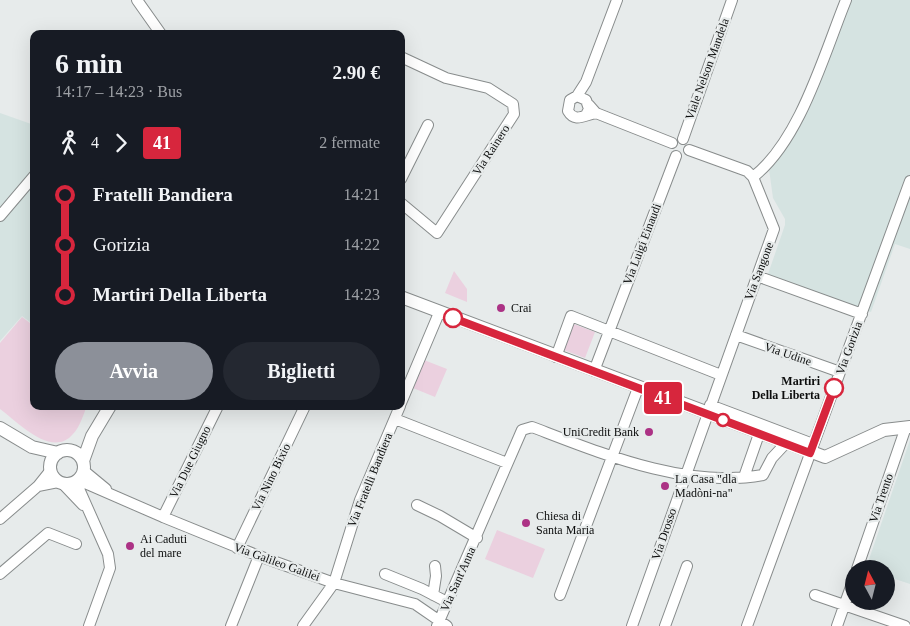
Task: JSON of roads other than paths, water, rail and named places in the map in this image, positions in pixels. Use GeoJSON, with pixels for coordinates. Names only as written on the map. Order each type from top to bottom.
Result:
{"type":"FeatureCollection","features":[{"type":"Feature","properties":{"kind":"street"},"geometry":{"type":"LineString","coordinates":[[137,0],[158,30]]}},
{"type":"Feature","properties":{"kind":"street"},"geometry":{"type":"LineString","coordinates":[[617,0],[586,82],[587,106],[672,142]]}},
{"type":"Feature","properties":{"kind":"street","name":"Viale Nelson Mandela"},"geometry":{"type":"LineString","coordinates":[[683,139],[732,0]]}},
{"type":"Feature","properties":{"kind":"street"},"geometry":{"type":"LineString","coordinates":[[689,150],[740,168],[753,177],[766,167],[784,144],[801,111],[846,0]]}},
{"type":"Feature","properties":{"kind":"street","name":"Via Rainero"},"geometry":{"type":"LineString","coordinates":[[405,59],[446,78],[488,88],[513,104],[514,114],[437,233],[405,206]]}},
{"type":"Feature","properties":{"kind":"street"},"geometry":{"type":"LineString","coordinates":[[405,171],[428,125]]}},
{"type":"Feature","properties":{"kind":"street"},"geometry":{"type":"LineString","coordinates":[[677,139],[683,139],[688,142],[689,150],[684,156],[676,156],[671,152],[672,142],[677,139]]}},
{"type":"Feature","properties":{"kind":"street","name":"Via Luigi Einaudi"},"geometry":{"type":"LineString","coordinates":[[594,371],[676,156]]}},
{"type":"Feature","properties":{"kind":"street","name":"Via Sangone"},"geometry":{"type":"LineString","coordinates":[[708,409],[774,229],[753,177]]}},
{"type":"Feature","properties":{"kind":"street"},"geometry":{"type":"LineString","coordinates":[[0,216],[30,181]]}},
{"type":"Feature","properties":{"kind":"street","name":"Via Gorizia"},"geometry":{"type":"LineString","coordinates":[[747,626],[806,470],[812,448],[910,182]]}},
{"type":"Feature","properties":{"kind":"street"},"geometry":{"type":"LineString","coordinates":[[757,276],[862,314]]}},
{"type":"Feature","properties":{"kind":"street"},"geometry":{"type":"LineString","coordinates":[[405,299],[638,388],[708,409],[812,448],[825,457],[884,430],[908,427]]}},
{"type":"Feature","properties":{"kind":"street","name":"Via Fratelli Bandiera"},"geometry":{"type":"LineString","coordinates":[[405,395],[439,313]]}},
{"type":"Feature","properties":{"kind":"street"},"geometry":{"type":"LineString","coordinates":[[556,357],[571,316],[721,375]]}},
{"type":"Feature","properties":{"kind":"street","name":"Via Udine"},"geometry":{"type":"LineString","coordinates":[[736,335],[840,372]]}},
{"type":"Feature","properties":{"kind":"street"},"geometry":{"type":"LineString","coordinates":[[560,595],[638,388]]}},
{"type":"Feature","properties":{"kind":"street"},"geometry":{"type":"LineString","coordinates":[[708,409],[759,434],[786,443],[812,448]]}},
{"type":"Feature","properties":{"kind":"street","name":"Via Drosso"},"geometry":{"type":"LineString","coordinates":[[632,626],[708,409]]}},
{"type":"Feature","properties":{"kind":"street"},"geometry":{"type":"LineString","coordinates":[[0,519],[38,486],[68,474],[108,410]]}},
{"type":"Feature","properties":{"kind":"street","name":"Via Due Giugno"},"geometry":{"type":"LineString","coordinates":[[163,517],[216,410]]}},
{"type":"Feature","properties":{"kind":"street","name":"Via Nino Bixio"},"geometry":{"type":"LineString","coordinates":[[237,548],[303,410]]}},
{"type":"Feature","properties":{"kind":"street","name":"Via Fratelli Bandiera"},"geometry":{"type":"LineString","coordinates":[[303,626],[334,583],[360,500],[398,410]]}},
{"type":"Feature","properties":{"kind":"street"},"geometry":{"type":"LineString","coordinates":[[394,419],[507,464]]}},
{"type":"Feature","properties":{"kind":"street","name":"Via Sant'Anna"},"geometry":{"type":"LineString","coordinates":[[441,624],[447,602],[477,538],[522,430],[532,427],[612,457]]}},
{"type":"Feature","properties":{"kind":"street","name":"Via Trento"},"geometry":{"type":"LineString","coordinates":[[860,560],[908,427]]}},
{"type":"Feature","properties":{"kind":"street"},"geometry":{"type":"LineString","coordinates":[[0,428],[32,447],[68,474],[82,496],[87,509]]}},
{"type":"Feature","properties":{"kind":"street"},"geometry":{"type":"LineString","coordinates":[[744,477],[759,434]]}},
{"type":"Feature","properties":{"kind":"street"},"geometry":{"type":"LineString","coordinates":[[64,452],[92,436]]}},
{"type":"Feature","properties":{"kind":"street"},"geometry":{"type":"LineString","coordinates":[[612,457],[685,475],[744,477],[763,475],[772,458],[786,443]]}},
{"type":"Feature","properties":{"kind":"street"},"geometry":{"type":"LineString","coordinates":[[32,447],[77,454],[68,474]]}},
{"type":"Feature","properties":{"kind":"street"},"geometry":{"type":"LineString","coordinates":[[64,452],[68,474],[108,554],[110,568],[89,626]]}},
{"type":"Feature","properties":{"kind":"street","name":"Via Galileo Galilei"},"geometry":{"type":"LineString","coordinates":[[68,474],[94,488],[109,492]]}},
{"type":"Feature","properties":{"kind":"street","name":"Via Galileo Galilei"},"geometry":{"type":"LineString","coordinates":[[68,474],[237,548],[334,583],[415,604],[441,624]]}},
{"type":"Feature","properties":{"kind":"street"},"geometry":{"type":"LineString","coordinates":[[82,496],[86,490],[94,488]]}},
{"type":"Feature","properties":{"kind":"street","name":"Via Sant'Anna"},"geometry":{"type":"LineString","coordinates":[[417,505],[477,538]]}},
{"type":"Feature","properties":{"kind":"street"},"geometry":{"type":"LineString","coordinates":[[0,574],[48,533],[76,544]]}},
{"type":"Feature","properties":{"kind":"street"},"geometry":{"type":"LineString","coordinates":[[231,626],[259,556]]}},
{"type":"Feature","properties":{"kind":"street"},"geometry":{"type":"LineString","coordinates":[[433,594],[436,576],[435,566]]}},
{"type":"Feature","properties":{"kind":"street"},"geometry":{"type":"LineString","coordinates":[[665,626],[687,566]]}},
{"type":"Feature","properties":{"kind":"street"},"geometry":{"type":"LineString","coordinates":[[385,574],[433,594],[447,602]]}},
{"type":"Feature","properties":{"kind":"street"},"geometry":{"type":"LineString","coordinates":[[815,595],[884,623],[905,626]]}},
{"type":"Feature","properties":{"kind":"street"},"geometry":{"type":"LineString","coordinates":[[837,626],[844,606]]}},
{"type":"Feature","properties":{"kind":"place","name":"Crai"},"geometry":{"type":"Point","coordinates":[501,308]}},
{"type":"Feature","properties":{"kind":"place","name":"Martiri Della Liberta"},"geometry":{"type":"Point","coordinates":[834,388]}},
{"type":"Feature","properties":{"kind":"place","name":"UniCredit Bank"},"geometry":{"type":"Point","coordinates":[649,432]}},
{"type":"Feature","properties":{"kind":"place","name":"La Casa \"dla Madòni-na\""},"geometry":{"type":"Point","coordinates":[665,486]}},
{"type":"Feature","properties":{"kind":"place","name":"Chiesa di Santa Maria"},"geometry":{"type":"Point","coordinates":[526,523]}},
{"type":"Feature","properties":{"kind":"place","name":"Ai Caduti del mare"},"geometry":{"type":"Point","coordinates":[130,546]}}]}
